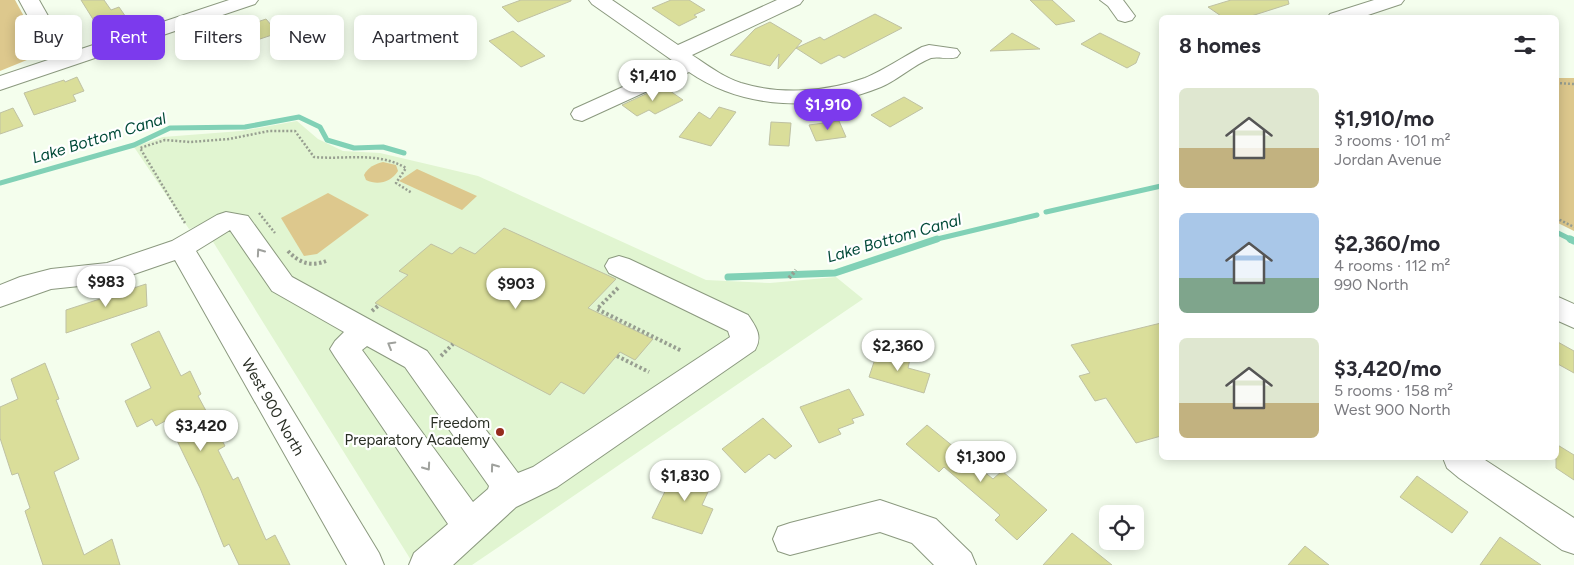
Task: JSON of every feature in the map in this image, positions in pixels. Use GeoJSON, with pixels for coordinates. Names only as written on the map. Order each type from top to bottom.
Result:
{"type":"FeatureCollection","features":[{"type":"Feature","properties":{"kind":"street"},"geometry":{"type":"LineString","coordinates":[[30,0],[63,62]]}},
{"type":"Feature","properties":{"kind":"street"},"geometry":{"type":"LineString","coordinates":[[0,83],[248,0]]}},
{"type":"Feature","properties":{"kind":"street"},"geometry":{"type":"LineString","coordinates":[[599,0],[713,79],[732,87],[776,96],[805,97],[840,93],[874,82],[929,52],[950,53]]}},
{"type":"Feature","properties":{"kind":"street"},"geometry":{"type":"LineString","coordinates":[[582,114],[793,0]]}},
{"type":"Feature","properties":{"kind":"street"},"geometry":{"type":"LineString","coordinates":[[1110,0],[1115,2],[1125,16]]}},
{"type":"Feature","properties":{"kind":"street"},"geometry":{"type":"LineString","coordinates":[[1341,0],[1363,9]]}},
{"type":"Feature","properties":{"kind":"street"},"geometry":{"type":"LineString","coordinates":[[1346,15],[1394,0]]}},
{"type":"Feature","properties":{"kind":"street"},"geometry":{"type":"LineString","coordinates":[[0,296],[30,284],[51,279],[108,273],[226,221],[238,222],[282,284],[416,359],[506,483],[503,496]]}},
{"type":"Feature","properties":{"kind":"street","name":"West 900 North"},"geometry":{"type":"LineString","coordinates":[[184,238],[366,565]]}},
{"type":"Feature","properties":{"kind":"street"},"geometry":{"type":"LineString","coordinates":[[427,565],[503,496],[546,477],[745,342],[744,332],[738,323],[620,275]]}},
{"type":"Feature","properties":{"kind":"street"},"geometry":{"type":"LineString","coordinates":[[1559,309],[1574,317]]}},
{"type":"Feature","properties":{"kind":"street"},"geometry":{"type":"LineString","coordinates":[[365,330],[345,349],[470,527]]}},
{"type":"Feature","properties":{"kind":"street"},"geometry":{"type":"LineString","coordinates":[[1461,460],[1574,538]]}},
{"type":"Feature","properties":{"kind":"street"},"geometry":{"type":"LineString","coordinates":[[790,539],[880,516],[924,531],[958,565]]}},
{"type":"Feature","properties":{"kind":"path"},"geometry":{"type":"LineString","coordinates":[[1559,83],[1574,84]]}},
{"type":"Feature","properties":{"kind":"path"},"geometry":{"type":"LineString","coordinates":[[184,238],[140,148],[165,140],[190,142],[229,139],[269,132],[295,132],[314,157],[330,160],[358,157],[397,161],[406,168],[396,183],[412,193]]}},
{"type":"Feature","properties":{"kind":"path"},"geometry":{"type":"LineString","coordinates":[[1559,220],[1574,227]]}},
{"type":"Feature","properties":{"kind":"path"},"geometry":{"type":"LineString","coordinates":[[789,278],[796,270]]}},
{"type":"Feature","properties":{"kind":"path"},"geometry":{"type":"LineString","coordinates":[[620,275],[597,309],[682,351]]}},
{"type":"Feature","properties":{"kind":"path"},"geometry":{"type":"LineString","coordinates":[[437,360],[453,344]]}},
{"type":"Feature","properties":{"kind":"path"},"geometry":{"type":"LineString","coordinates":[[616,356],[649,372]]}},
{"type":"Feature","properties":{"kind":"shaded area"},"geometry":{"type":"Polygon","coordinates":[[[0,0],[15,0],[23,15],[15,15],[15,60],[27,60],[0,71],[0,0]]]}},
{"type":"Feature","properties":{"kind":"shaded area"},"geometry":{"type":"Polygon","coordinates":[[[1559,78],[1574,78],[1574,231],[1559,224],[1559,78]]]}},
{"type":"Feature","properties":{"kind":"shaded area","name":"Freedom Preparatory Academy"},"geometry":{"type":"Polygon","coordinates":[[[297,121],[318,139],[343,151],[380,153],[478,176],[706,280],[770,283],[836,277],[863,299],[472,565],[414,565],[202,224],[189,229],[134,147],[163,137],[241,131],[297,121]]]}},
{"type":"Feature","properties":{"kind":"shaded area"},"geometry":{"type":"Polygon","coordinates":[[[383,162],[396,165],[398,171],[395,175],[380,183],[366,180],[364,175],[368,170],[383,162]]]}},
{"type":"Feature","properties":{"kind":"shaded area"},"geometry":{"type":"Polygon","coordinates":[[[417,169],[477,196],[462,210],[399,181],[417,169]]]}},
{"type":"Feature","properties":{"kind":"shaded area"},"geometry":{"type":"Polygon","coordinates":[[[328,193],[369,215],[317,254],[304,256],[281,218],[328,193]]]}},
{"type":"Feature","properties":{"kind":"building"},"geometry":{"type":"Polygon","coordinates":[[[81,0],[104,0],[111,10],[119,7],[124,15],[92,15],[92,18],[81,0]]]}},
{"type":"Feature","properties":{"kind":"building"},"geometry":{"type":"Polygon","coordinates":[[[521,0],[571,1],[518,22],[502,7],[521,0]]]}},
{"type":"Feature","properties":{"kind":"building"},"geometry":{"type":"Polygon","coordinates":[[[671,0],[689,0],[705,10],[694,15],[697,17],[679,26],[652,8],[671,0]]]}},
{"type":"Feature","properties":{"kind":"building"},"geometry":{"type":"Polygon","coordinates":[[[1030,0],[1052,0],[1075,21],[1056,25],[1030,0]]]}},
{"type":"Feature","properties":{"kind":"building"},"geometry":{"type":"Polygon","coordinates":[[[1231,0],[1288,0],[1289,4],[1254,15],[1220,15],[1208,7],[1231,0]]]}},
{"type":"Feature","properties":{"kind":"building"},"geometry":{"type":"Polygon","coordinates":[[[875,14],[902,28],[844,58],[839,55],[821,64],[796,48],[820,37],[824,40],[875,14]]]}},
{"type":"Feature","properties":{"kind":"building"},"geometry":{"type":"Polygon","coordinates":[[[266,19],[270,24],[270,36],[260,39],[260,21],[266,19]]]}},
{"type":"Feature","properties":{"kind":"building"},"geometry":{"type":"Polygon","coordinates":[[[770,22],[802,41],[778,69],[779,54],[770,66],[730,55],[755,29],[770,22]]]}},
{"type":"Feature","properties":{"kind":"building"},"geometry":{"type":"Polygon","coordinates":[[[513,31],[545,56],[521,67],[489,41],[513,31]]]}},
{"type":"Feature","properties":{"kind":"building"},"geometry":{"type":"Polygon","coordinates":[[[1012,33],[1040,49],[990,51],[1012,33]]]}},
{"type":"Feature","properties":{"kind":"building"},"geometry":{"type":"Polygon","coordinates":[[[1100,33],[1140,53],[1136,63],[1127,68],[1081,44],[1100,33]]]}},
{"type":"Feature","properties":{"kind":"building"},"geometry":{"type":"Polygon","coordinates":[[[77,77],[84,91],[73,95],[76,101],[34,115],[24,93],[77,77]]]}},
{"type":"Feature","properties":{"kind":"building"},"geometry":{"type":"Polygon","coordinates":[[[663,86],[683,100],[655,114],[649,110],[637,116],[622,105],[663,86]]]}},
{"type":"Feature","properties":{"kind":"building"},"geometry":{"type":"Polygon","coordinates":[[[904,97],[923,108],[890,127],[871,115],[904,97]]]}},
{"type":"Feature","properties":{"kind":"building"},"geometry":{"type":"Polygon","coordinates":[[[719,107],[736,112],[711,146],[679,137],[699,112],[710,119],[719,107]]]}},
{"type":"Feature","properties":{"kind":"building"},"geometry":{"type":"Polygon","coordinates":[[[13,108],[23,126],[0,134],[0,113],[13,108]]]}},
{"type":"Feature","properties":{"kind":"building"},"geometry":{"type":"Polygon","coordinates":[[[839,121],[846,137],[816,141],[809,125],[839,121]]]}},
{"type":"Feature","properties":{"kind":"building"},"geometry":{"type":"Polygon","coordinates":[[[771,122],[791,123],[789,146],[769,145],[771,122]]]}},
{"type":"Feature","properties":{"kind":"building"},"geometry":{"type":"Polygon","coordinates":[[[504,228],[616,279],[588,308],[653,339],[635,360],[620,352],[584,394],[561,382],[550,395],[375,303],[408,275],[399,271],[431,244],[452,254],[460,247],[475,254],[504,228]]]}},
{"type":"Feature","properties":{"kind":"building"},"geometry":{"type":"Polygon","coordinates":[[[146,284],[147,306],[66,333],[66,310],[146,284]]]}},
{"type":"Feature","properties":{"kind":"building"},"geometry":{"type":"Polygon","coordinates":[[[1159,323],[1159,437],[1136,443],[1106,398],[1095,401],[1079,376],[1090,373],[1071,345],[1159,323]]]}},
{"type":"Feature","properties":{"kind":"building"},"geometry":{"type":"Polygon","coordinates":[[[159,331],[181,376],[190,371],[201,394],[198,396],[225,446],[218,450],[233,480],[238,477],[266,540],[275,535],[290,565],[239,565],[229,544],[224,547],[200,488],[167,420],[156,426],[152,419],[137,427],[125,401],[151,388],[131,344],[159,331]]]}},
{"type":"Feature","properties":{"kind":"building"},"geometry":{"type":"Polygon","coordinates":[[[1559,343],[1574,351],[1574,373],[1559,365],[1559,343]]]}},
{"type":"Feature","properties":{"kind":"building"},"geometry":{"type":"Polygon","coordinates":[[[878,350],[910,359],[908,368],[930,374],[924,393],[869,377],[878,350]]]}},
{"type":"Feature","properties":{"kind":"building"},"geometry":{"type":"Polygon","coordinates":[[[45,363],[59,399],[56,400],[79,459],[54,472],[84,555],[112,539],[120,565],[43,565],[25,511],[30,508],[18,473],[12,475],[0,438],[0,407],[18,399],[11,379],[45,363]]]}},
{"type":"Feature","properties":{"kind":"building"},"geometry":{"type":"Polygon","coordinates":[[[849,389],[864,415],[852,419],[854,423],[838,429],[841,434],[819,443],[800,407],[849,389]]]}},
{"type":"Feature","properties":{"kind":"building"},"geometry":{"type":"Polygon","coordinates":[[[763,418],[792,446],[775,459],[769,454],[745,473],[722,449],[763,418]]]}},
{"type":"Feature","properties":{"kind":"building"},"geometry":{"type":"Polygon","coordinates":[[[927,425],[993,479],[1002,471],[1047,510],[1017,540],[995,520],[1000,515],[944,467],[939,472],[906,444],[927,425]]]}},
{"type":"Feature","properties":{"kind":"building"},"geometry":{"type":"Polygon","coordinates":[[[1559,446],[1574,455],[1574,480],[1556,468],[1556,460],[1559,460],[1559,446]]]}},
{"type":"Feature","properties":{"kind":"building"},"geometry":{"type":"Polygon","coordinates":[[[676,469],[713,481],[702,505],[713,509],[702,534],[652,518],[676,469]]]}},
{"type":"Feature","properties":{"kind":"building"},"geometry":{"type":"Polygon","coordinates":[[[1417,476],[1468,512],[1452,533],[1400,497],[1417,476]]]}},
{"type":"Feature","properties":{"kind":"building"},"geometry":{"type":"Polygon","coordinates":[[[1072,533],[1112,565],[1043,565],[1072,533]]]}},
{"type":"Feature","properties":{"kind":"building"},"geometry":{"type":"Polygon","coordinates":[[[1500,537],[1541,565],[1480,565],[1500,537]]]}},
{"type":"Feature","properties":{"kind":"building"},"geometry":{"type":"Polygon","coordinates":[[[1305,546],[1329,565],[1288,565],[1305,546]]]}},
{"type":"Feature","properties":{"kind":"waterway","name":"Lake Bottom Canal"},"geometry":{"type":"LineString","coordinates":[[0,183],[134,145],[170,128],[245,127],[299,117],[320,127],[327,140],[354,148],[383,147],[404,153]]}},
{"type":"Feature","properties":{"kind":"waterway","name":"Lake Bottom Canal"},"geometry":{"type":"LineString","coordinates":[[1046,212],[1159,186]]}},
{"type":"Feature","properties":{"kind":"waterway","name":"Lake Bottom Canal"},"geometry":{"type":"LineString","coordinates":[[937,239],[1037,215]]}},
{"type":"Feature","properties":{"kind":"waterway","name":"Lake Bottom Canal"},"geometry":{"type":"LineString","coordinates":[[1559,234],[1574,241]]}},
{"type":"Feature","properties":{"kind":"waterway","name":"Lake Bottom Canal"},"geometry":{"type":"LineString","coordinates":[[728,277],[835,273],[937,239]]}},
{"type":"Feature","properties":{"kind":"place","name":"Freedom Preparatory Academy"},"geometry":{"type":"Point","coordinates":[500,432]}}]}
